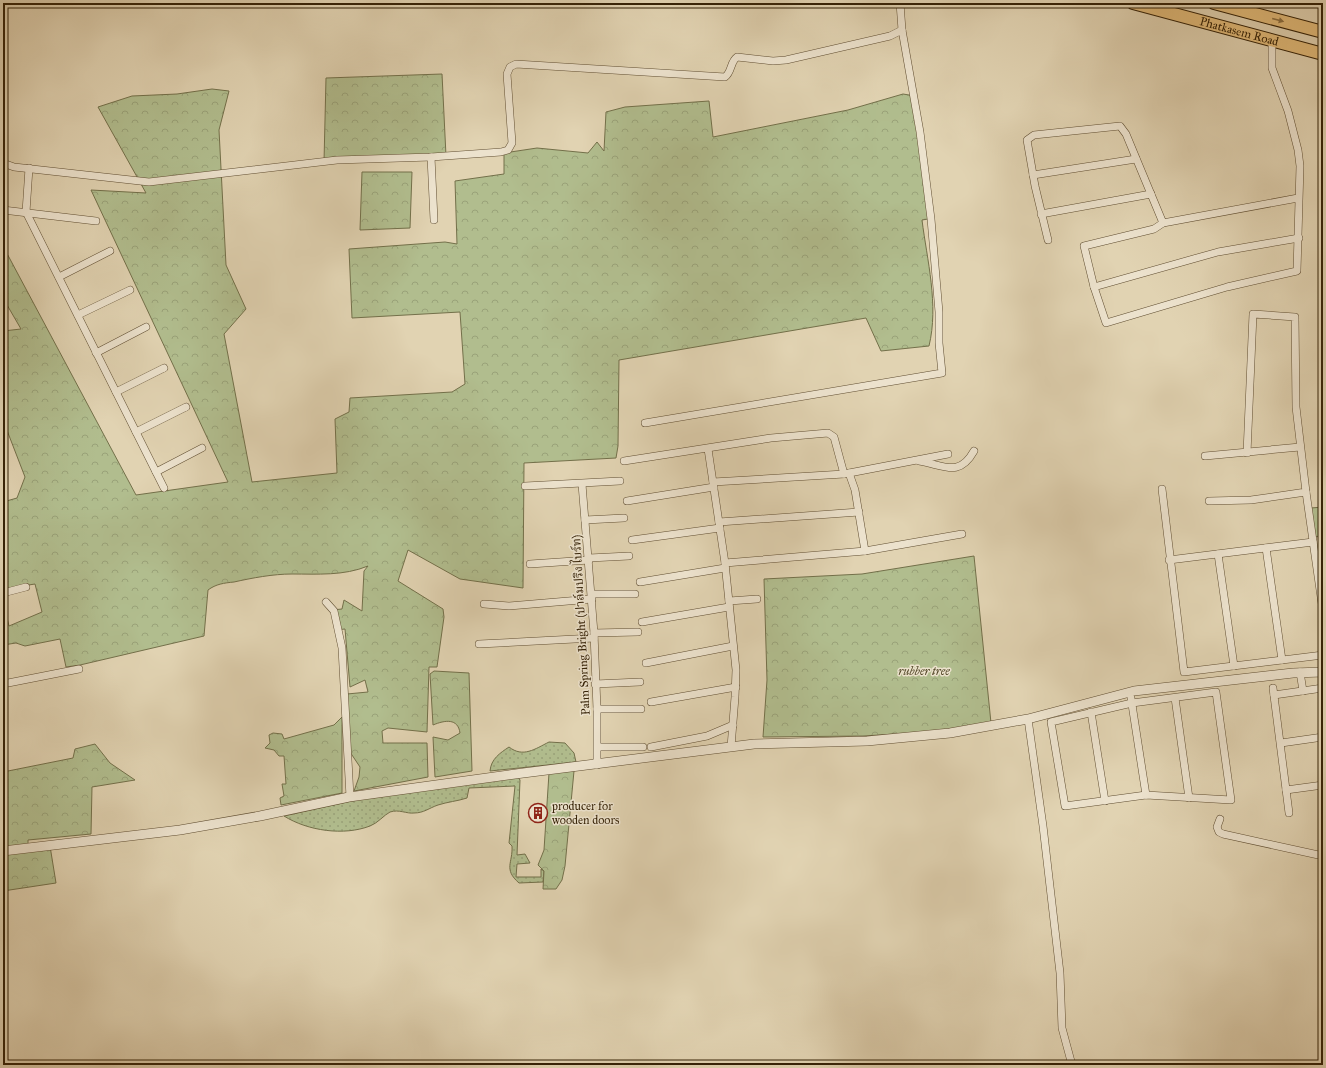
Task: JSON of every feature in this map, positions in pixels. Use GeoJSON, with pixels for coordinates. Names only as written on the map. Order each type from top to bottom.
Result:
{"type":"FeatureCollection","features":[{"type":"Feature","properties":{"kind":"highway","name":"Phatkasem Road"},"geometry":{"type":"LineString","coordinates":[[1133,3],[1323,54]]}},
{"type":"Feature","properties":{"kind":"highway","name":"Phatkasem Road"},"geometry":{"type":"LineString","coordinates":[[1214,3],[1323,32]]}},
{"type":"Feature","properties":{"kind":"street"},"geometry":{"type":"LineString","coordinates":[[645,423],[942,373],[939,343],[939,312],[931,220],[920,132],[902,30],[900,3]]}},
{"type":"Feature","properties":{"kind":"street"},"geometry":{"type":"LineString","coordinates":[[3,163],[29,168],[149,182],[337,160],[431,157],[508,150],[512,143],[507,74],[510,67],[516,64],[725,77],[729,75],[734,59],[737,57],[773,61],[786,60],[868,42],[890,36],[902,30]]}},
{"type":"Feature","properties":{"kind":"street"},"geometry":{"type":"LineString","coordinates":[[1272,40],[1272,68],[1288,111],[1298,150],[1300,166],[1298,198],[1298,271],[1227,287],[1106,323],[1094,287],[1084,246],[1154,229],[1163,223],[1298,198]]}},
{"type":"Feature","properties":{"kind":"street"},"geometry":{"type":"LineString","coordinates":[[1048,240],[1041,214],[1027,140],[1034,135],[1120,126],[1126,134],[1163,223]]}},
{"type":"Feature","properties":{"kind":"street"},"geometry":{"type":"LineString","coordinates":[[431,157],[434,220]]}},
{"type":"Feature","properties":{"kind":"street"},"geometry":{"type":"LineString","coordinates":[[1033,175],[1136,159]]}},
{"type":"Feature","properties":{"kind":"street"},"geometry":{"type":"LineString","coordinates":[[29,168],[26,212],[164,488]]}},
{"type":"Feature","properties":{"kind":"street"},"geometry":{"type":"LineString","coordinates":[[1041,214],[1151,194]]}},
{"type":"Feature","properties":{"kind":"street"},"geometry":{"type":"LineString","coordinates":[[3,210],[96,221]]}},
{"type":"Feature","properties":{"kind":"street"},"geometry":{"type":"LineString","coordinates":[[1094,287],[1218,252],[1299,238]]}},
{"type":"Feature","properties":{"kind":"street"},"geometry":{"type":"LineString","coordinates":[[59,277],[110,251]]}},
{"type":"Feature","properties":{"kind":"street"},"geometry":{"type":"LineString","coordinates":[[78,315],[130,290]]}},
{"type":"Feature","properties":{"kind":"street"},"geometry":{"type":"LineString","coordinates":[[1247,453],[1253,314],[1295,317],[1296,407],[1300,448],[1323,611]]}},
{"type":"Feature","properties":{"kind":"street"},"geometry":{"type":"LineString","coordinates":[[96,353],[146,327]]}},
{"type":"Feature","properties":{"kind":"street"},"geometry":{"type":"LineString","coordinates":[[116,392],[164,368]]}},
{"type":"Feature","properties":{"kind":"street"},"geometry":{"type":"LineString","coordinates":[[136,432],[186,407]]}},
{"type":"Feature","properties":{"kind":"street"},"geometry":{"type":"LineString","coordinates":[[624,461],[771,438],[830,433],[834,437],[846,473],[855,490],[865,551]]}},
{"type":"Feature","properties":{"kind":"street"},"geometry":{"type":"LineString","coordinates":[[156,472],[202,448]]}},
{"type":"Feature","properties":{"kind":"street"},"geometry":{"type":"LineString","coordinates":[[1205,456],[1300,448]]}},
{"type":"Feature","properties":{"kind":"street"},"geometry":{"type":"LineString","coordinates":[[708,449],[725,565],[733,646],[736,687],[731,747]]}},
{"type":"Feature","properties":{"kind":"street"},"geometry":{"type":"LineString","coordinates":[[915,460],[946,467],[959,467],[968,461],[974,451]]}},
{"type":"Feature","properties":{"kind":"street"},"geometry":{"type":"LineString","coordinates":[[627,501],[713,485],[846,473],[948,454]]}},
{"type":"Feature","properties":{"kind":"street"},"geometry":{"type":"LineString","coordinates":[[525,486],[620,481]]}},
{"type":"Feature","properties":{"kind":"street","name":"Palm Spring Bright (ปาล์มปริง ไบร์ท)"},"geometry":{"type":"LineString","coordinates":[[582,484],[592,596],[597,709],[597,765]]}},
{"type":"Feature","properties":{"kind":"street"},"geometry":{"type":"LineString","coordinates":[[1162,488],[1184,672],[1323,655]]}},
{"type":"Feature","properties":{"kind":"street"},"geometry":{"type":"LineString","coordinates":[[1209,501],[1251,500],[1306,492]]}},
{"type":"Feature","properties":{"kind":"street"},"geometry":{"type":"LineString","coordinates":[[632,540],[719,525],[859,512]]}},
{"type":"Feature","properties":{"kind":"street"},"geometry":{"type":"LineString","coordinates":[[586,520],[624,518]]}},
{"type":"Feature","properties":{"kind":"street"},"geometry":{"type":"LineString","coordinates":[[640,582],[725,565],[865,551],[962,534]]}},
{"type":"Feature","properties":{"kind":"street"},"geometry":{"type":"LineString","coordinates":[[1170,560],[1313,542]]}},
{"type":"Feature","properties":{"kind":"street"},"geometry":{"type":"LineString","coordinates":[[1266,548],[1282,660]]}},
{"type":"Feature","properties":{"kind":"street"},"geometry":{"type":"LineString","coordinates":[[1218,554],[1234,666]]}},
{"type":"Feature","properties":{"kind":"street"},"geometry":{"type":"LineString","coordinates":[[530,564],[629,556]]}},
{"type":"Feature","properties":{"kind":"street"},"geometry":{"type":"LineString","coordinates":[[3,593],[26,587]]}},
{"type":"Feature","properties":{"kind":"street"},"geometry":{"type":"LineString","coordinates":[[484,604],[509,606],[592,596],[635,594]]}},
{"type":"Feature","properties":{"kind":"street"},"geometry":{"type":"LineString","coordinates":[[642,622],[757,599]]}},
{"type":"Feature","properties":{"kind":"street"},"geometry":{"type":"LineString","coordinates":[[326,602],[334,611],[342,648],[350,797]]}},
{"type":"Feature","properties":{"kind":"street"},"geometry":{"type":"LineString","coordinates":[[479,644],[638,632]]}},
{"type":"Feature","properties":{"kind":"street"},"geometry":{"type":"LineString","coordinates":[[646,663],[733,646]]}},
{"type":"Feature","properties":{"kind":"street"},"geometry":{"type":"LineString","coordinates":[[3,684],[79,669]]}},
{"type":"Feature","properties":{"kind":"street"},"geometry":{"type":"LineString","coordinates":[[3,851],[180,830],[260,816],[350,797],[523,773],[597,765],[754,744],[875,740],[950,733],[1028,720],[1130,692],[1300,672],[1323,672]]}},
{"type":"Feature","properties":{"kind":"street"},"geometry":{"type":"LineString","coordinates":[[1300,672],[1303,691]]}},
{"type":"Feature","properties":{"kind":"street"},"geometry":{"type":"LineString","coordinates":[[595,684],[640,682]]}},
{"type":"Feature","properties":{"kind":"street"},"geometry":{"type":"LineString","coordinates":[[650,702],[736,687]]}},
{"type":"Feature","properties":{"kind":"street"},"geometry":{"type":"LineString","coordinates":[[1289,813],[1274,692],[1303,691],[1323,688]]}},
{"type":"Feature","properties":{"kind":"street"},"geometry":{"type":"LineString","coordinates":[[1130,692],[1146,795]]}},
{"type":"Feature","properties":{"kind":"street"},"geometry":{"type":"LineString","coordinates":[[1216,692],[1231,800],[1146,795],[1065,806],[1051,722],[1132,703],[1216,692]]}},
{"type":"Feature","properties":{"kind":"street"},"geometry":{"type":"LineString","coordinates":[[1175,698],[1189,798]]}},
{"type":"Feature","properties":{"kind":"street"},"geometry":{"type":"LineString","coordinates":[[597,709],[642,709]]}},
{"type":"Feature","properties":{"kind":"street"},"geometry":{"type":"LineString","coordinates":[[1091,712],[1105,801]]}},
{"type":"Feature","properties":{"kind":"street"},"geometry":{"type":"LineString","coordinates":[[1028,720],[1043,826],[1060,973],[1062,1028],[1072,1065]]}},
{"type":"Feature","properties":{"kind":"street"},"geometry":{"type":"LineString","coordinates":[[598,747],[647,747],[707,736],[733,725]]}},
{"type":"Feature","properties":{"kind":"street"},"geometry":{"type":"LineString","coordinates":[[1281,743],[1323,737]]}},
{"type":"Feature","properties":{"kind":"street"},"geometry":{"type":"LineString","coordinates":[[1286,790],[1323,785]]}},
{"type":"Feature","properties":{"kind":"street"},"geometry":{"type":"LineString","coordinates":[[1220,819],[1217,827],[1219,832],[1223,834],[1323,856]]}},
{"type":"Feature","properties":{"kind":"green space"},"geometry":{"type":"Polygon","coordinates":[[[442,74],[446,156],[324,162],[326,78],[442,74]]]}},
{"type":"Feature","properties":{"kind":"green space"},"geometry":{"type":"Polygon","coordinates":[[[212,89],[229,91],[219,130],[226,265],[246,309],[224,334],[252,482],[337,473],[335,419],[349,412],[350,398],[452,392],[465,384],[460,312],[352,318],[349,249],[445,242],[457,244],[455,181],[504,174],[504,153],[537,148],[588,153],[597,142],[604,151],[606,112],[625,107],[709,101],[713,137],[848,110],[903,94],[915,96],[928,219],[922,220],[931,283],[933,315],[929,346],[881,351],[866,318],[619,360],[618,446],[616,458],[524,463],[523,588],[460,579],[408,550],[398,581],[443,609],[444,617],[437,667],[429,667],[427,732],[388,728],[382,731],[383,743],[427,743],[428,777],[354,791],[359,777],[360,767],[348,749],[347,694],[368,692],[365,680],[350,687],[345,629],[335,630],[332,610],[342,609],[344,600],[362,611],[364,571],[368,566],[340,573],[277,575],[217,585],[208,590],[204,636],[80,665],[66,667],[60,639],[25,646],[16,643],[3,645],[3,601],[9,626],[42,612],[35,584],[3,589],[3,502],[17,498],[25,477],[3,420],[3,331],[21,329],[3,298],[3,246],[136,495],[228,482],[91,190],[146,193],[98,107],[132,96],[177,94],[212,89]]]}},
{"type":"Feature","properties":{"kind":"green space"},"geometry":{"type":"Polygon","coordinates":[[[362,172],[412,172],[410,228],[360,230],[362,172]]]}},
{"type":"Feature","properties":{"kind":"green space"},"geometry":{"type":"Polygon","coordinates":[[[1323,507],[1323,536],[1314,537],[1311,508],[1323,507]]]}},
{"type":"Feature","properties":{"kind":"green space","name":"rubber tree"},"geometry":{"type":"Polygon","coordinates":[[[974,556],[991,723],[928,732],[863,736],[763,737],[767,680],[764,579],[862,574],[974,556]]]}},
{"type":"Feature","properties":{"kind":"green space"},"geometry":{"type":"Polygon","coordinates":[[[434,671],[469,673],[472,771],[435,777],[433,737],[448,740],[460,733],[459,728],[454,723],[446,721],[433,725],[430,674],[434,671]]]}},
{"type":"Feature","properties":{"kind":"green space"},"geometry":{"type":"Polygon","coordinates":[[[342,717],[342,793],[281,805],[280,798],[284,796],[282,784],[286,784],[284,756],[279,756],[274,750],[265,748],[270,743],[269,735],[273,733],[282,734],[284,739],[334,725],[342,717]]]}},
{"type":"Feature","properties":{"kind":"green space"},"geometry":{"type":"Polygon","coordinates":[[[549,742],[565,743],[574,753],[576,762],[490,771],[494,760],[499,754],[509,747],[519,752],[524,752],[534,750],[549,742]]]}},
{"type":"Feature","properties":{"kind":"green space"},"geometry":{"type":"Polygon","coordinates":[[[95,744],[110,763],[135,780],[92,787],[91,834],[28,840],[28,848],[3,851],[3,772],[73,758],[75,749],[95,744]]]}},
{"type":"Feature","properties":{"kind":"green space"},"geometry":{"type":"Polygon","coordinates":[[[574,771],[565,866],[562,880],[556,889],[543,889],[544,871],[538,865],[544,850],[549,773],[574,771]]]}},
{"type":"Feature","properties":{"kind":"green space"},"geometry":{"type":"Polygon","coordinates":[[[518,777],[520,780],[517,855],[525,854],[530,863],[517,864],[516,877],[541,877],[541,869],[544,871],[543,882],[519,883],[511,874],[510,866],[512,846],[509,843],[515,786],[469,788],[467,798],[441,804],[418,813],[397,811],[390,812],[370,826],[349,831],[315,828],[284,816],[356,800],[518,777]]]}},
{"type":"Feature","properties":{"kind":"green space"},"geometry":{"type":"Polygon","coordinates":[[[50,846],[56,883],[3,891],[3,851],[50,846]]]}},
{"type":"Feature","properties":{"kind":"place","name":"producer for wooden doors"},"geometry":{"type":"Point","coordinates":[538,813]}}]}
